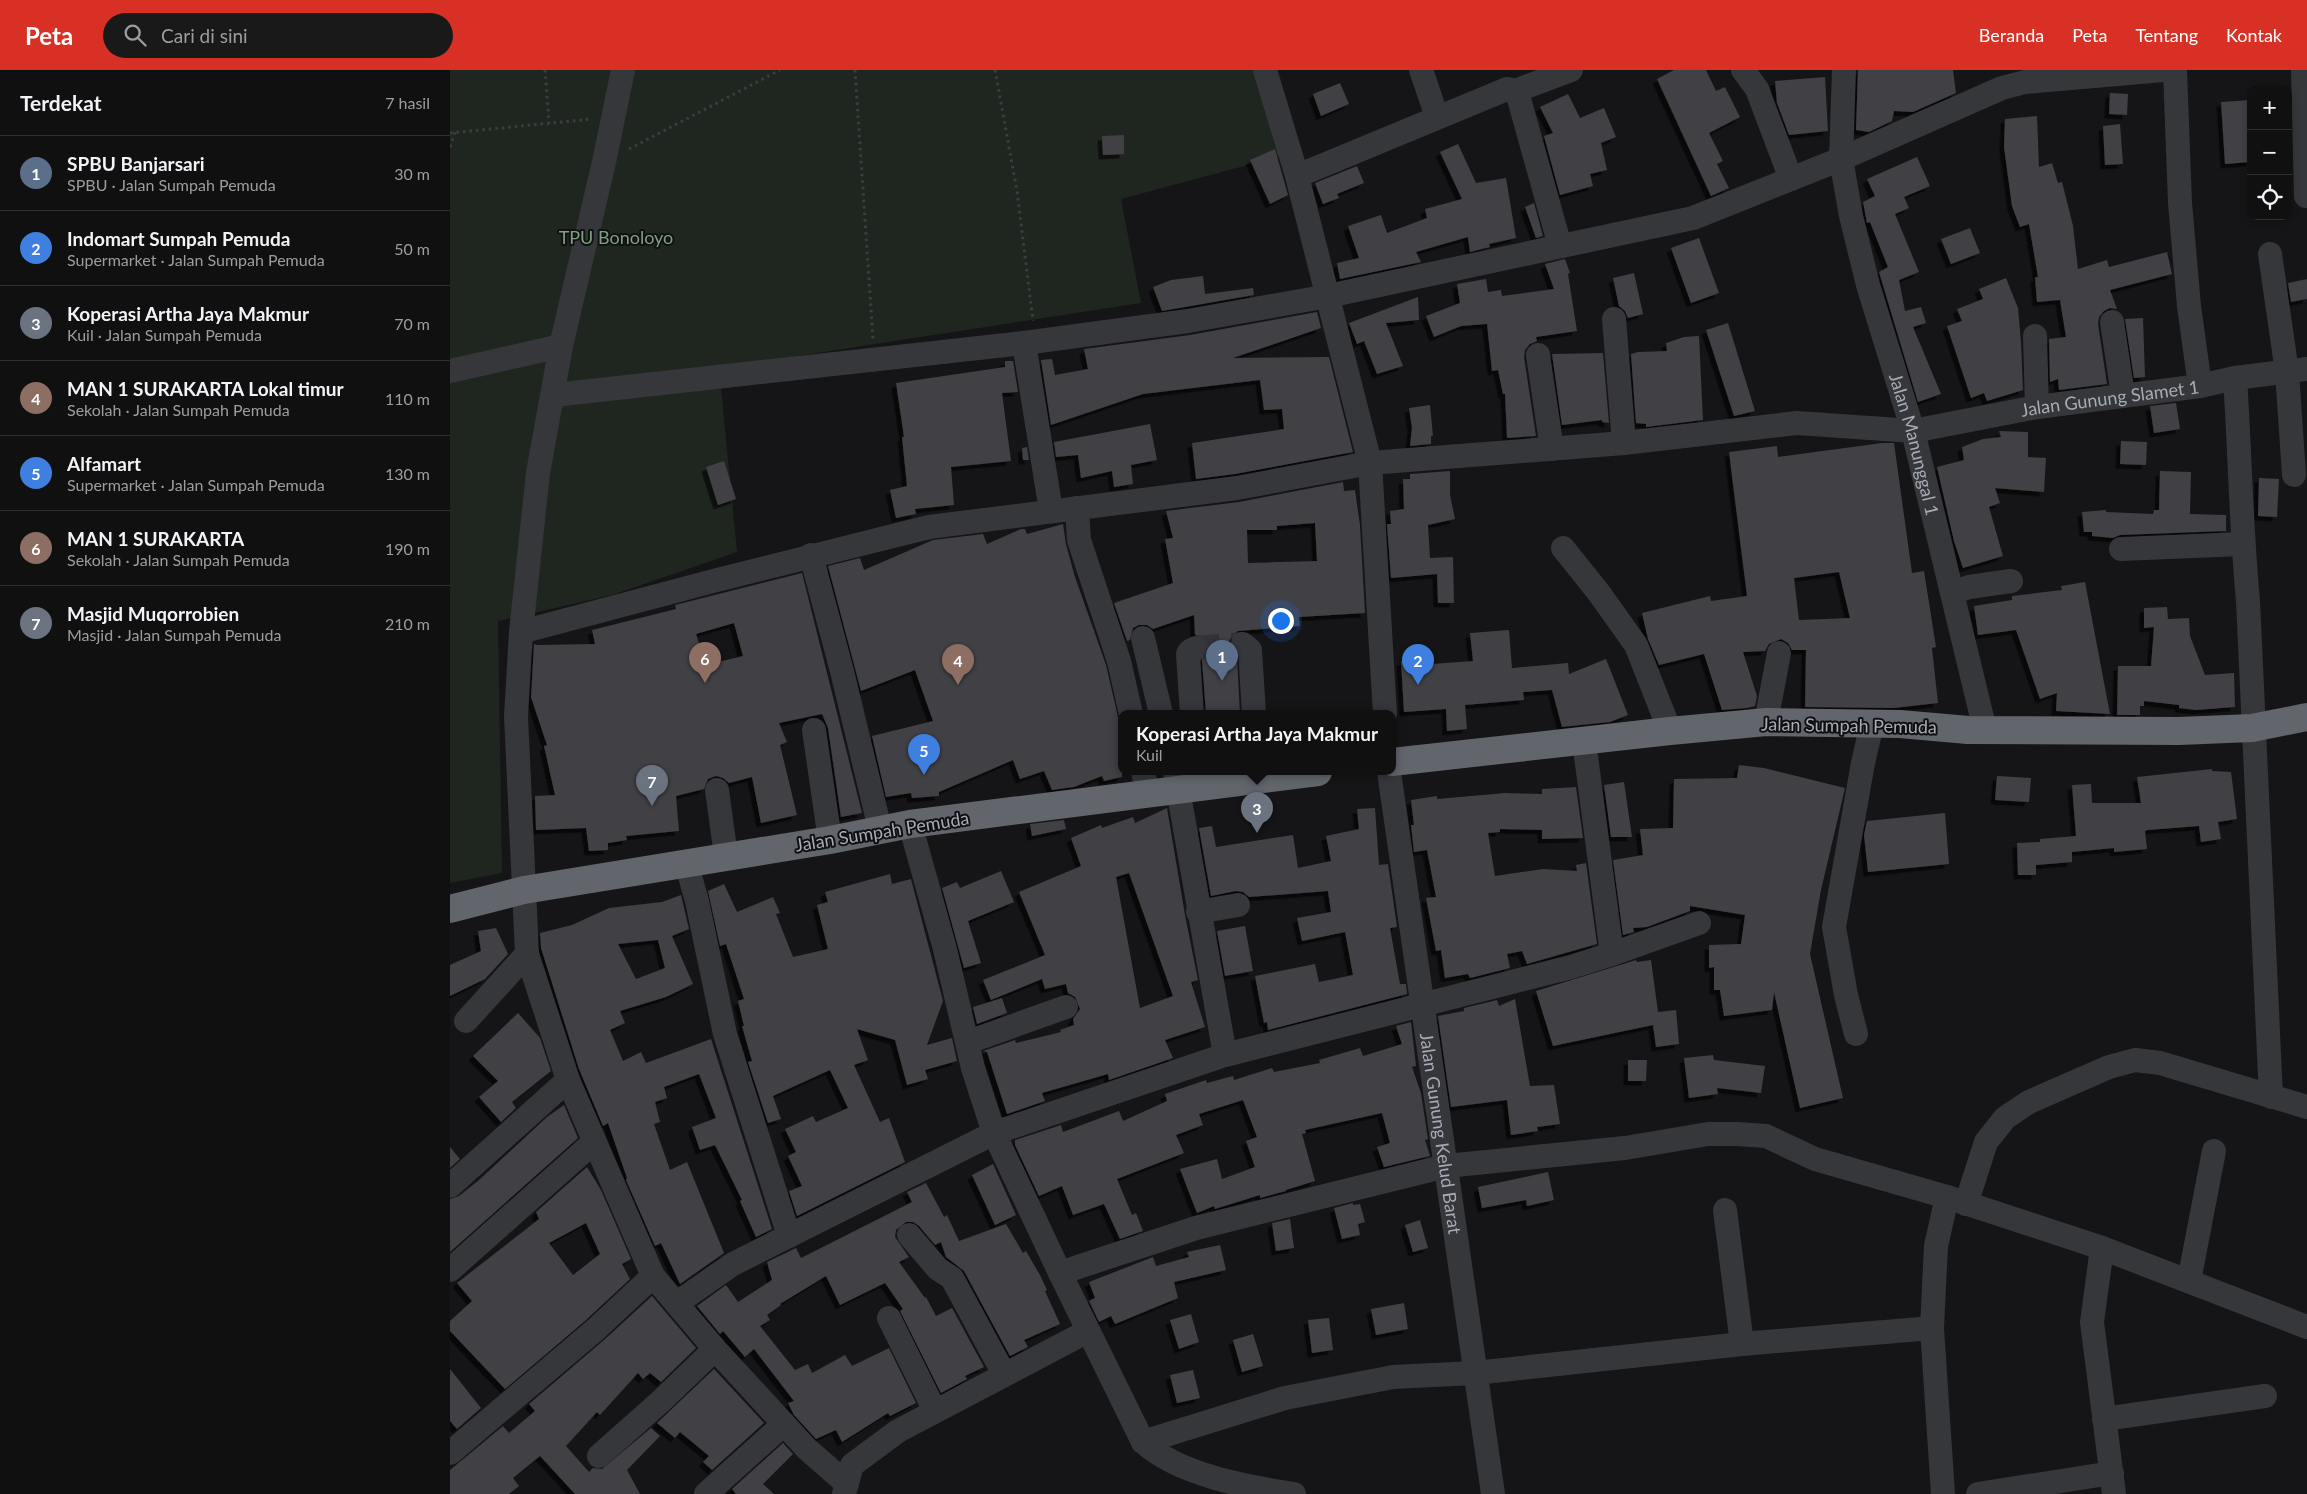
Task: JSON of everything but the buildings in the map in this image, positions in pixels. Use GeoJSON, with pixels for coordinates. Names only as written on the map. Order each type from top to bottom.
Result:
{"type":"FeatureCollection","features":[{"type":"Feature","properties":{"kind":"highway","name":"Jalan Sumpah Pemuda"},"geometry":{"type":"LineString","coordinates":[[1396,762],[1670,730],[1766,722],[1924,725],[1977,730],[2179,731],[2252,728],[2307,716]]}},
{"type":"Feature","properties":{"kind":"highway","name":"Jalan Sumpah Pemuda"},"geometry":{"type":"LineString","coordinates":[[450,909],[524,890],[686,862],[830,840],[1145,783],[1272,775]]}},
{"type":"Feature","properties":{"kind":"street"},"geometry":{"type":"LineString","coordinates":[[623,70],[604,162],[561,346],[554,395],[538,473],[521,632],[516,716],[527,954],[568,1080],[653,1276],[715,1349],[846,1489]]}},
{"type":"Feature","properties":{"kind":"street"},"geometry":{"type":"LineString","coordinates":[[1265,70],[1297,176],[1370,464],[1385,710]]}},
{"type":"Feature","properties":{"kind":"street"},"geometry":{"type":"LineString","coordinates":[[1421,70],[1437,117]]}},
{"type":"Feature","properties":{"kind":"street"},"geometry":{"type":"LineString","coordinates":[[1297,176],[1507,89],[1515,91],[1571,70]]}},
{"type":"Feature","properties":{"kind":"street"},"geometry":{"type":"LineString","coordinates":[[1742,70],[1757,89],[1791,178]]}},
{"type":"Feature","properties":{"kind":"street","name":"Jalan Manunggal 1"},"geometry":{"type":"LineString","coordinates":[[1844,70],[1841,159],[1851,216],[1868,285],[1914,431],[1952,593],[1977,730]]}},
{"type":"Feature","properties":{"kind":"street"},"geometry":{"type":"LineString","coordinates":[[554,395],[1030,342],[1188,321],[1328,296],[1704,214],[1841,159],[2027,76],[2164,70]]}},
{"type":"Feature","properties":{"kind":"street"},"geometry":{"type":"LineString","coordinates":[[2176,70],[2180,203],[2189,306],[2200,386]]}},
{"type":"Feature","properties":{"kind":"street"},"geometry":{"type":"LineString","coordinates":[[2303,70],[2306,196]]}},
{"type":"Feature","properties":{"kind":"street"},"geometry":{"type":"LineString","coordinates":[[1515,91],[1519,99],[1560,246]]}},
{"type":"Feature","properties":{"kind":"street"},"geometry":{"type":"LineString","coordinates":[[2270,254],[2297,371],[2294,475]]}},
{"type":"Feature","properties":{"kind":"street"},"geometry":{"type":"LineString","coordinates":[[1614,319],[1624,443]]}},
{"type":"Feature","properties":{"kind":"street"},"geometry":{"type":"LineString","coordinates":[[2112,322],[2123,394]]}},
{"type":"Feature","properties":{"kind":"street"},"geometry":{"type":"LineString","coordinates":[[2035,336],[2037,407]]}},
{"type":"Feature","properties":{"kind":"street"},"geometry":{"type":"LineString","coordinates":[[1030,342],[1051,511]]}},
{"type":"Feature","properties":{"kind":"street"},"geometry":{"type":"LineString","coordinates":[[450,371],[561,346]]}},
{"type":"Feature","properties":{"kind":"street"},"geometry":{"type":"LineString","coordinates":[[1538,355],[1552,448]]}},
{"type":"Feature","properties":{"kind":"street","name":"Jalan Gunung Slamet 1"},"geometry":{"type":"LineString","coordinates":[[521,632],[811,555],[929,527],[1237,488],[1370,464],[1624,443],[1774,425],[1797,424],[1914,431],[2037,407],[2123,394],[2200,386],[2235,378],[2297,371]]}},
{"type":"Feature","properties":{"kind":"street"},"geometry":{"type":"LineString","coordinates":[[2235,378],[2240,450],[2243,544],[2249,610],[2253,703],[2252,728],[2271,1097]]}},
{"type":"Feature","properties":{"kind":"street"},"geometry":{"type":"LineString","coordinates":[[1077,508],[1079,540],[1119,661],[1129,710]]}},
{"type":"Feature","properties":{"kind":"street"},"geometry":{"type":"LineString","coordinates":[[2122,549],[2243,544]]}},
{"type":"Feature","properties":{"kind":"street"},"geometry":{"type":"LineString","coordinates":[[1563,548],[1636,644],[1670,730]]}},
{"type":"Feature","properties":{"kind":"street"},"geometry":{"type":"LineString","coordinates":[[811,555],[842,672],[880,830]]}},
{"type":"Feature","properties":{"kind":"street"},"geometry":{"type":"LineString","coordinates":[[1952,593],[1969,587],[2011,581]]}},
{"type":"Feature","properties":{"kind":"street"},"geometry":{"type":"LineString","coordinates":[[1143,638],[1160,710]]}},
{"type":"Feature","properties":{"kind":"street"},"geometry":{"type":"LineString","coordinates":[[1243,644],[1250,650],[1254,710]]}},
{"type":"Feature","properties":{"kind":"street"},"geometry":{"type":"LineString","coordinates":[[1192,710],[1188,654],[1196,648]]}},
{"type":"Feature","properties":{"kind":"street"},"geometry":{"type":"LineString","coordinates":[[1766,722],[1779,653]]}},
{"type":"Feature","properties":{"kind":"street"},"geometry":{"type":"LineString","coordinates":[[1856,1034],[1834,926],[1863,763],[1872,724]]}},
{"type":"Feature","properties":{"kind":"street"},"geometry":{"type":"LineString","coordinates":[[814,730],[830,840]]}},
{"type":"Feature","properties":{"kind":"street"},"geometry":{"type":"LineString","coordinates":[[1584,740],[1612,954]]}},
{"type":"Feature","properties":{"kind":"street","name":"Jalan Gunung Kelud Barat"},"geometry":{"type":"LineString","coordinates":[[1389,775],[1493,1494]]}},
{"type":"Feature","properties":{"kind":"street"},"geometry":{"type":"LineString","coordinates":[[1186,781],[1198,912],[1225,1055]]}},
{"type":"Feature","properties":{"kind":"street"},"geometry":{"type":"LineString","coordinates":[[717,790],[726,856]]}},
{"type":"Feature","properties":{"kind":"street"},"geometry":{"type":"LineString","coordinates":[[910,824],[994,1133],[1143,1442],[1162,1456],[1232,1489],[1294,1494]]}},
{"type":"Feature","properties":{"kind":"street"},"geometry":{"type":"LineString","coordinates":[[686,862],[697,901],[725,1034],[789,1236]]}},
{"type":"Feature","properties":{"kind":"street"},"geometry":{"type":"LineString","coordinates":[[1198,912],[1238,905]]}},
{"type":"Feature","properties":{"kind":"street"},"geometry":{"type":"LineString","coordinates":[[677,1303],[733,1264],[994,1133],[1225,1055],[1612,954],[1699,923]]}},
{"type":"Feature","properties":{"kind":"street"},"geometry":{"type":"LineString","coordinates":[[466,1021],[527,954]]}},
{"type":"Feature","properties":{"kind":"street"},"geometry":{"type":"LineString","coordinates":[[968,1042],[1066,1007]]}},
{"type":"Feature","properties":{"kind":"street"},"geometry":{"type":"LineString","coordinates":[[1944,1494],[1932,1328],[1936,1246],[1956,1200],[1986,1142],[2005,1118],[2029,1102],[2108,1068],[2135,1060],[2160,1064],[2307,1107]]}},
{"type":"Feature","properties":{"kind":"street"},"geometry":{"type":"LineString","coordinates":[[450,1186],[568,1080]]}},
{"type":"Feature","properties":{"kind":"street"},"geometry":{"type":"LineString","coordinates":[[1060,1273],[1196,1228],[1446,1166],[1625,1148],[1708,1134],[1737,1134],[1766,1136],[1815,1159],[1956,1200],[2102,1248],[2307,1327]]}},
{"type":"Feature","properties":{"kind":"street"},"geometry":{"type":"LineString","coordinates":[[450,1270],[594,1142]]}},
{"type":"Feature","properties":{"kind":"street"},"geometry":{"type":"LineString","coordinates":[[2189,1280],[2214,1151]]}},
{"type":"Feature","properties":{"kind":"street"},"geometry":{"type":"LineString","coordinates":[[1725,1210],[1742,1344]]}},
{"type":"Feature","properties":{"kind":"street"},"geometry":{"type":"LineString","coordinates":[[909,1235],[938,1269],[952,1278],[1004,1374]]}},
{"type":"Feature","properties":{"kind":"street"},"geometry":{"type":"LineString","coordinates":[[1978,1494],[2113,1483],[2092,1322],[2102,1248]]}},
{"type":"Feature","properties":{"kind":"street"},"geometry":{"type":"LineString","coordinates":[[450,1453],[595,1330],[653,1276]]}},
{"type":"Feature","properties":{"kind":"street"},"geometry":{"type":"LineString","coordinates":[[889,1318],[936,1411]]}},
{"type":"Feature","properties":{"kind":"street"},"geometry":{"type":"LineString","coordinates":[[1143,1442],[1286,1398],[1393,1377],[1476,1373],[1742,1344],[1932,1328]]}},
{"type":"Feature","properties":{"kind":"street"},"geometry":{"type":"LineString","coordinates":[[846,1489],[852,1465],[863,1455],[898,1431],[1088,1331]]}},
{"type":"Feature","properties":{"kind":"street"},"geometry":{"type":"LineString","coordinates":[[599,1456],[654,1408],[715,1349]]}},
{"type":"Feature","properties":{"kind":"street"},"geometry":{"type":"LineString","coordinates":[[2104,1419],[2265,1396]]}},
{"type":"Feature","properties":{"kind":"street"},"geometry":{"type":"LineString","coordinates":[[706,1494],[784,1424]]}},
{"type":"Feature","properties":{"kind":"path"},"geometry":{"type":"LineString","coordinates":[[545,70],[550,123]]}},
{"type":"Feature","properties":{"kind":"path"},"geometry":{"type":"LineString","coordinates":[[604,162],[780,70]]}},
{"type":"Feature","properties":{"kind":"path"},"geometry":{"type":"LineString","coordinates":[[855,70],[874,359]]}},
{"type":"Feature","properties":{"kind":"path"},"geometry":{"type":"LineString","coordinates":[[995,70],[1017,191],[1030,342]]}},
{"type":"Feature","properties":{"kind":"path"},"geometry":{"type":"LineString","coordinates":[[450,133],[613,116]]}},
{"type":"Feature","properties":{"kind":"path"},"geometry":{"type":"LineString","coordinates":[[450,147],[455,132]]}},
{"type":"Feature","properties":{"kind":"green space","name":"TPU Bonoloyo"},"geometry":{"type":"Polygon","coordinates":[[[450,70],[1257,70],[1281,156],[1121,199],[1141,303],[719,368],[737,552],[612,595],[498,621],[502,873],[450,883],[450,70]]]}},
{"type":"Feature","properties":{"kind":"tunnel"},"geometry":{"type":"LineString","coordinates":[[1196,648],[1243,644]]}},
{"type":"Feature","properties":{"kind":"place","name":"SPBU Banjarsari"},"geometry":{"type":"Point","coordinates":[1222,681]}},
{"type":"Feature","properties":{"kind":"place","name":"MAN 1 SURAKARTA"},"geometry":{"type":"Point","coordinates":[705,683]}},
{"type":"Feature","properties":{"kind":"place","name":"MAN 1 SURAKARTA Lokal timur"},"geometry":{"type":"Point","coordinates":[958,685]}},
{"type":"Feature","properties":{"kind":"place","name":"Indomart Sumpah Pemuda"},"geometry":{"type":"Point","coordinates":[1418,685]}},
{"type":"Feature","properties":{"kind":"place","name":"Alfamart"},"geometry":{"type":"Point","coordinates":[924,775]}},
{"type":"Feature","properties":{"kind":"place","name":"Masjid Muqorrobien"},"geometry":{"type":"Point","coordinates":[652,806]}},
{"type":"Feature","properties":{"kind":"place","name":"Koperasi Artha Jaya Makmur"},"geometry":{"type":"Point","coordinates":[1257,833]}}]}
